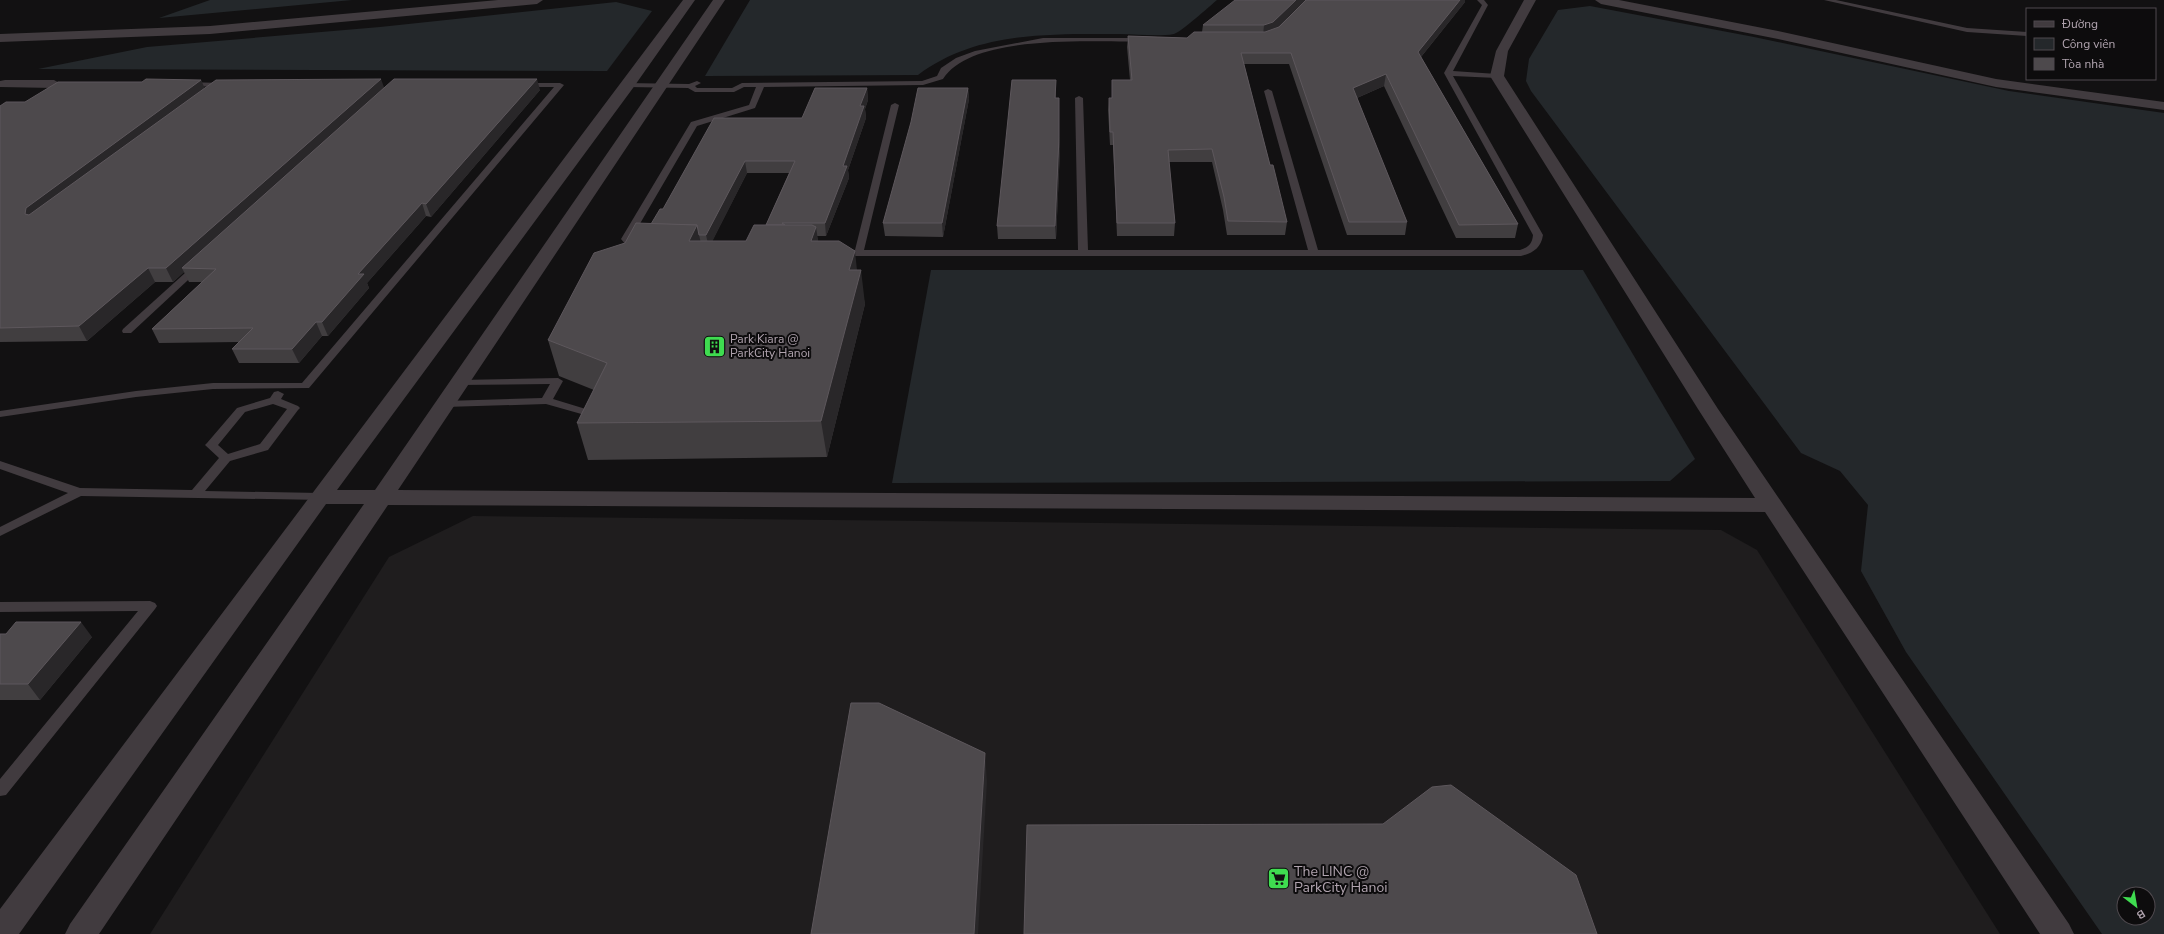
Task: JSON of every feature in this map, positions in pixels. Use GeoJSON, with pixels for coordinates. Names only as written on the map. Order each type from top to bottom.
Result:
{"type":"FeatureCollection","features":[{"type":"Feature","properties":{"kind":"street"},"geometry":{"type":"LineString","coordinates":[[0,26],[97,24],[221,18],[417,0]]}},
{"type":"Feature","properties":{"kind":"street"},"geometry":{"type":"LineString","coordinates":[[0,38],[210,30],[537,0]]}},
{"type":"Feature","properties":{"kind":"street"},"geometry":{"type":"LineString","coordinates":[[0,934],[320,497],[628,85],[689,0]]}},
{"type":"Feature","properties":{"kind":"street"},"geometry":{"type":"LineString","coordinates":[[81,934],[460,383],[663,85],[719,0]]}},
{"type":"Feature","properties":{"kind":"street"},"geometry":{"type":"LineString","coordinates":[[1530,0],[1502,51],[1497,76],[1708,409],[2058,934]]}},
{"type":"Feature","properties":{"kind":"street"},"geometry":{"type":"LineString","coordinates":[[1601,0],[1778,35],[1996,83],[2164,106]]}},
{"type":"Feature","properties":{"kind":"street"},"geometry":{"type":"LineString","coordinates":[[1654,0],[1948,63],[2026,78]]}},
{"type":"Feature","properties":{"kind":"street"},"geometry":{"type":"LineString","coordinates":[[2043,80],[2164,95]]}},
{"type":"Feature","properties":{"kind":"street"},"geometry":{"type":"LineString","coordinates":[[3,85],[58,84]]}},
{"type":"Feature","properties":{"kind":"street"},"geometry":{"type":"LineString","coordinates":[[320,497],[1772,505]]}},
{"type":"Feature","properties":{"kind":"lane"},"geometry":{"type":"LineString","coordinates":[[1448,73],[1485,5],[1480,0]]}},
{"type":"Feature","properties":{"kind":"lane"},"geometry":{"type":"LineString","coordinates":[[1827,0],[1966,30],[2026,34]]}},
{"type":"Feature","properties":{"kind":"lane"},"geometry":{"type":"LineString","coordinates":[[628,85],[690,86],[695,90],[734,90],[742,85],[923,83],[940,77],[944,70],[959,60],[977,52],[998,46],[1043,40],[1153,40]]}},
{"type":"Feature","properties":{"kind":"lane"},"geometry":{"type":"LineString","coordinates":[[1448,73],[1497,76]]}},
{"type":"Feature","properties":{"kind":"lane"},"geometry":{"type":"LineString","coordinates":[[828,253],[1520,253],[1532,250],[1537,244],[1538,235],[1448,73]]}},
{"type":"Feature","properties":{"kind":"lane"},"geometry":{"type":"LineString","coordinates":[[41,93],[58,84]]}},
{"type":"Feature","properties":{"kind":"lane"},"geometry":{"type":"LineString","coordinates":[[174,84],[236,85]]}},
{"type":"Feature","properties":{"kind":"lane"},"geometry":{"type":"LineString","coordinates":[[208,94],[221,85]]}},
{"type":"Feature","properties":{"kind":"lane"},"geometry":{"type":"LineString","coordinates":[[0,414],[136,394],[213,386],[305,386],[560,85],[516,85]]}},
{"type":"Feature","properties":{"kind":"lane"},"geometry":{"type":"LineString","coordinates":[[645,252],[634,249],[626,239],[694,124],[752,106],[761,85]]}},
{"type":"Feature","properties":{"kind":"lane"},"geometry":{"type":"LineString","coordinates":[[1268,91],[1314,253]]}},
{"type":"Feature","properties":{"kind":"lane"},"geometry":{"type":"LineString","coordinates":[[1079,98],[1083,253]]}},
{"type":"Feature","properties":{"kind":"lane"},"geometry":{"type":"LineString","coordinates":[[858,253],[895,105]]}},
{"type":"Feature","properties":{"kind":"lane"},"geometry":{"type":"LineString","coordinates":[[127,331],[203,262]]}},
{"type":"Feature","properties":{"kind":"lane"},"geometry":{"type":"LineString","coordinates":[[460,383],[558,381],[546,401]]}},
{"type":"Feature","properties":{"kind":"lane"},"geometry":{"type":"LineString","coordinates":[[226,458],[211,445],[241,410],[274,400],[285,386]]}},
{"type":"Feature","properties":{"kind":"lane"},"geometry":{"type":"LineString","coordinates":[[196,494],[226,458],[264,447],[294,408],[274,400]]}},
{"type":"Feature","properties":{"kind":"lane"},"geometry":{"type":"LineString","coordinates":[[445,404],[546,401],[592,414],[599,402]]}},
{"type":"Feature","properties":{"kind":"lane"},"geometry":{"type":"LineString","coordinates":[[0,464],[79,492],[320,497]]}},
{"type":"Feature","properties":{"kind":"lane"},"geometry":{"type":"LineString","coordinates":[[0,532],[79,492]]}},
{"type":"Feature","properties":{"kind":"lane"},"geometry":{"type":"LineString","coordinates":[[0,607],[150,606],[0,790]]}},
{"type":"Feature","properties":{"kind":"shaded area"},"geometry":{"type":"Polygon","coordinates":[[[473,516],[1721,530],[1757,550],[2000,934],[150,934],[389,557],[473,516]]]}},
{"type":"Feature","properties":{"kind":"green space"},"geometry":{"type":"Polygon","coordinates":[[[210,0],[352,0],[159,18],[210,0]]]}},
{"type":"Feature","properties":{"kind":"green space"},"geometry":{"type":"Polygon","coordinates":[[[750,0],[1217,0],[1189,24],[1174,34],[1067,34],[1015,38],[989,43],[965,50],[941,61],[918,75],[705,76],[750,0]]]}},
{"type":"Feature","properties":{"kind":"green space"},"geometry":{"type":"Polygon","coordinates":[[[616,2],[652,11],[607,71],[38,69],[147,47],[380,27],[616,2]]]}},
{"type":"Feature","properties":{"kind":"green space"},"geometry":{"type":"Polygon","coordinates":[[[1590,6],[1754,37],[2009,91],[2164,113],[2164,934],[2102,934],[1906,652],[1861,571],[1868,505],[1840,471],[1801,453],[1531,91],[1526,81],[1529,59],[1558,10],[1590,6]]]}},
{"type":"Feature","properties":{"kind":"green space"},"geometry":{"type":"Polygon","coordinates":[[[931,270],[1583,270],[1695,459],[1670,481],[892,483],[931,270]]]}},
{"type":"Feature","properties":{"kind":"building"},"geometry":{"type":"Polygon","coordinates":[[[1235,0],[1296,0],[1273,22],[1264,25],[1203,25],[1235,0]]]}},
{"type":"Feature","properties":{"kind":"building"},"geometry":{"type":"Polygon","coordinates":[[[1306,0],[1460,0],[1418,52],[1518,224],[1459,225],[1386,74],[1353,88],[1407,222],[1349,222],[1291,53],[1241,53],[1270,165],[1273,165],[1287,222],[1228,221],[1224,197],[1212,149],[1168,150],[1175,223],[1117,223],[1113,132],[1110,132],[1109,98],[1112,98],[1112,80],[1132,80],[1128,36],[1187,38],[1194,32],[1265,32],[1279,27],[1306,0]]]}},
{"type":"Feature","properties":{"kind":"building"},"geometry":{"type":"Polygon","coordinates":[[[146,79],[201,80],[26,208],[25,214],[29,215],[216,80],[381,79],[166,268],[148,268],[79,326],[0,328],[0,106],[6,102],[25,102],[58,82],[142,82],[146,79]]]}},
{"type":"Feature","properties":{"kind":"building"},"geometry":{"type":"Polygon","coordinates":[[[394,79],[537,79],[426,204],[422,203],[358,274],[364,274],[322,322],[316,322],[292,349],[232,349],[253,328],[152,329],[216,269],[182,268],[394,79]]]}},
{"type":"Feature","properties":{"kind":"building"},"geometry":{"type":"Polygon","coordinates":[[[1012,80],[1056,80],[1055,98],[1059,98],[1059,137],[1055,226],[997,226],[1012,80]]]}},
{"type":"Feature","properties":{"kind":"building"},"geometry":{"type":"Polygon","coordinates":[[[815,88],[867,88],[860,106],[864,106],[843,166],[847,166],[825,223],[782,223],[785,225],[766,225],[795,161],[745,161],[706,235],[699,235],[697,225],[651,224],[660,209],[663,209],[714,118],[802,118],[815,88]]]}},
{"type":"Feature","properties":{"kind":"building"},"geometry":{"type":"Polygon","coordinates":[[[918,88],[968,88],[942,223],[883,223],[911,122],[918,88]]]}},
{"type":"Feature","properties":{"kind":"building","name":"Park Kiara @ ParkCity Hanoi"},"geometry":{"type":"Polygon","coordinates":[[[636,223],[697,225],[689,241],[746,241],[754,225],[812,225],[816,227],[811,241],[839,241],[855,251],[849,270],[861,270],[821,421],[577,423],[607,363],[548,340],[594,253],[625,243],[636,223]]]}},
{"type":"Feature","properties":{"kind":"building"},"geometry":{"type":"Polygon","coordinates":[[[16,622],[81,622],[28,684],[0,684],[0,634],[6,634],[16,622]]]}},
{"type":"Feature","properties":{"kind":"building"},"geometry":{"type":"Polygon","coordinates":[[[851,703],[879,703],[985,753],[974,934],[811,934],[851,703]]]}},
{"type":"Feature","properties":{"kind":"building","name":"The LINC @ ParkCity Hanoi"},"geometry":{"type":"Polygon","coordinates":[[[1451,785],[1576,875],[1597,934],[1024,934],[1027,825],[1383,824],[1432,787],[1451,785]]]}},
{"type":"Feature","properties":{"kind":"place","name":"Park Kiara @ ParkCity Hanoi"},"geometry":{"type":"Point","coordinates":[714,346]}},
{"type":"Feature","properties":{"kind":"place","name":"The LINC @ ParkCity Hanoi"},"geometry":{"type":"Point","coordinates":[1279,879]}}]}
